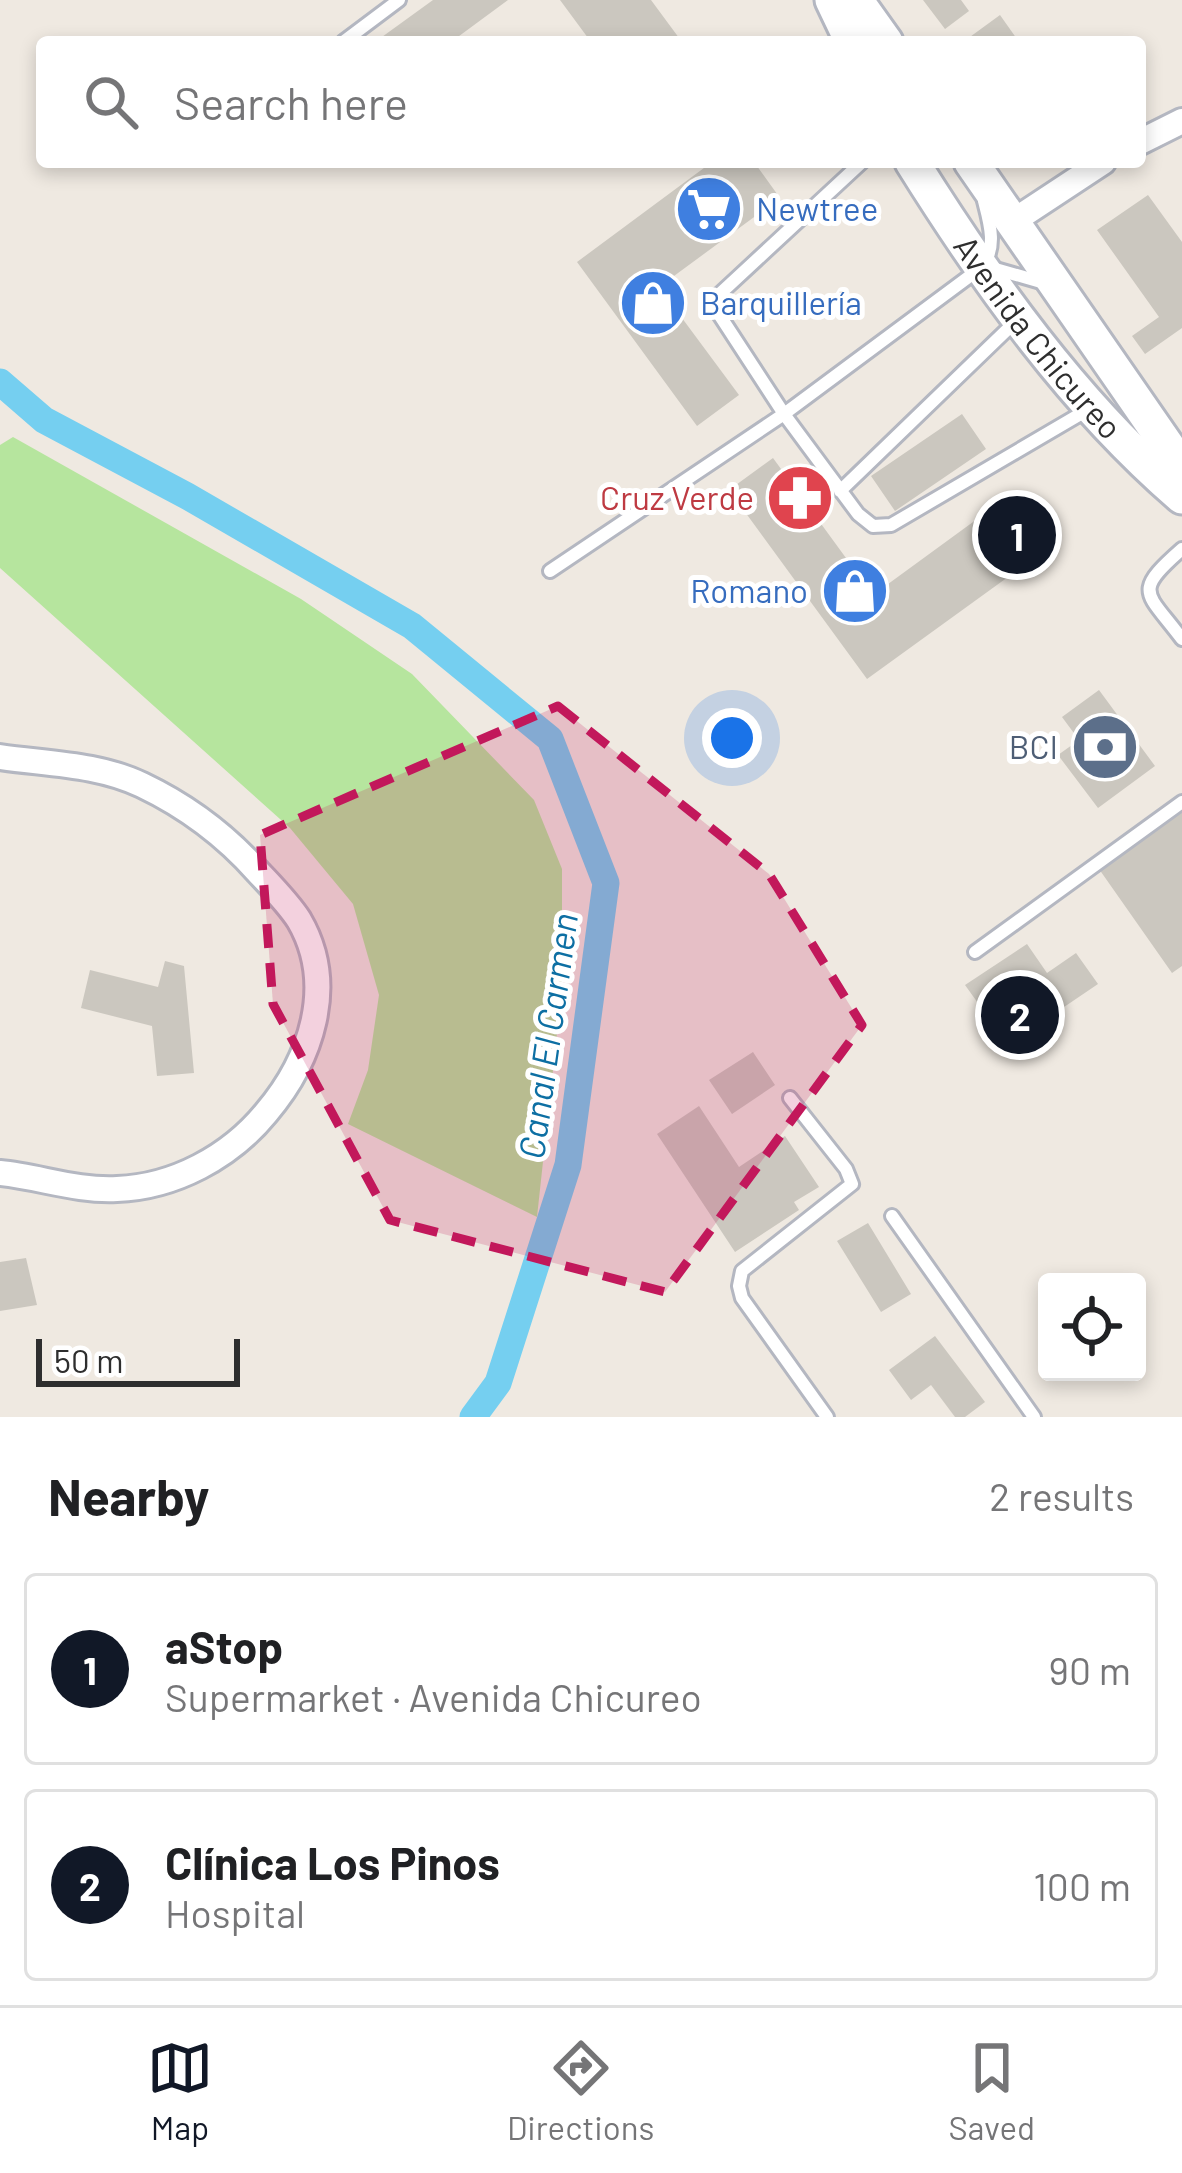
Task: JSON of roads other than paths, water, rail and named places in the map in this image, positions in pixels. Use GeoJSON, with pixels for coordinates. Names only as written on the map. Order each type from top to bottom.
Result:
{"type":"FeatureCollection","features":[{"type":"Feature","properties":{"kind":"main road"},"geometry":{"type":"LineString","coordinates":[[832,0],[848,36]]}},
{"type":"Feature","properties":{"kind":"main road"},"geometry":{"type":"LineString","coordinates":[[856,0],[882,36]]}},
{"type":"Feature","properties":{"kind":"main road","name":"Avenida Chicureo"},"geometry":{"type":"LineString","coordinates":[[916,168],[982,267],[1092,407],[1182,497]]}},
{"type":"Feature","properties":{"kind":"main road","name":"Avenida Chicureo"},"geometry":{"type":"LineString","coordinates":[[975,168],[1182,467]]}},
{"type":"Feature","properties":{"kind":"street"},"geometry":{"type":"LineString","coordinates":[[1146,139],[1182,121]]}},
{"type":"Feature","properties":{"kind":"street"},"geometry":{"type":"LineString","coordinates":[[1012,222],[1094,168]]}},
{"type":"Feature","properties":{"kind":"street"},"geometry":{"type":"LineString","coordinates":[[0,757],[95,769],[142,785],[194,816],[233,844],[298,920],[312,950],[317,982],[316,1019],[304,1057],[280,1096],[231,1148],[167,1180],[118,1190],[66,1187],[0,1173]]}},
{"type":"Feature","properties":{"kind":"lane"},"geometry":{"type":"LineString","coordinates":[[351,36],[399,0]]}},
{"type":"Feature","properties":{"kind":"lane"},"geometry":{"type":"LineString","coordinates":[[856,168],[711,302],[784,414],[858,514],[873,526],[891,525],[1092,407]]}},
{"type":"Feature","properties":{"kind":"lane"},"geometry":{"type":"LineString","coordinates":[[550,571],[784,414],[982,267],[990,256],[991,229],[975,168]]}},
{"type":"Feature","properties":{"kind":"lane"},"geometry":{"type":"LineString","coordinates":[[982,267],[1018,273],[1058,291]]}},
{"type":"Feature","properties":{"kind":"lane"},"geometry":{"type":"LineString","coordinates":[[840,491],[1020,317]]}},
{"type":"Feature","properties":{"kind":"lane"},"geometry":{"type":"LineString","coordinates":[[1182,549],[1151,576],[1149,586],[1150,596],[1182,639]]}},
{"type":"Feature","properties":{"kind":"lane"},"geometry":{"type":"LineString","coordinates":[[975,952],[1182,802]]}},
{"type":"Feature","properties":{"kind":"lane"},"geometry":{"type":"LineString","coordinates":[[790,1098],[846,1168],[852,1184],[742,1271],[739,1286],[742,1298],[827,1417]]}},
{"type":"Feature","properties":{"kind":"lane"},"geometry":{"type":"LineString","coordinates":[[892,1216],[1034,1417]]}},
{"type":"Feature","properties":{"kind":"waterway","name":"Canal El Carmen"},"geometry":{"type":"LineString","coordinates":[[0,382],[44,420],[412,626],[550,739],[606,883],[568,1165],[498,1383],[473,1417]]}},
{"type":"Feature","properties":{"kind":"place","name":"Newtree"},"geometry":{"type":"Point","coordinates":[709,209]}},
{"type":"Feature","properties":{"kind":"place","name":"Barquillería"},"geometry":{"type":"Point","coordinates":[653,303]}},
{"type":"Feature","properties":{"kind":"place","name":"Cruz Verde"},"geometry":{"type":"Point","coordinates":[800,498]}},
{"type":"Feature","properties":{"kind":"place","name":"aStop"},"geometry":{"type":"Point","coordinates":[1017,535]}},
{"type":"Feature","properties":{"kind":"place","name":"Romano"},"geometry":{"type":"Point","coordinates":[855,591]}},
{"type":"Feature","properties":{"kind":"place","name":"BCI"},"geometry":{"type":"Point","coordinates":[1105,747]}},
{"type":"Feature","properties":{"kind":"place","name":"Clínica Los Pinos"},"geometry":{"type":"Point","coordinates":[1020,1015]}}]}
